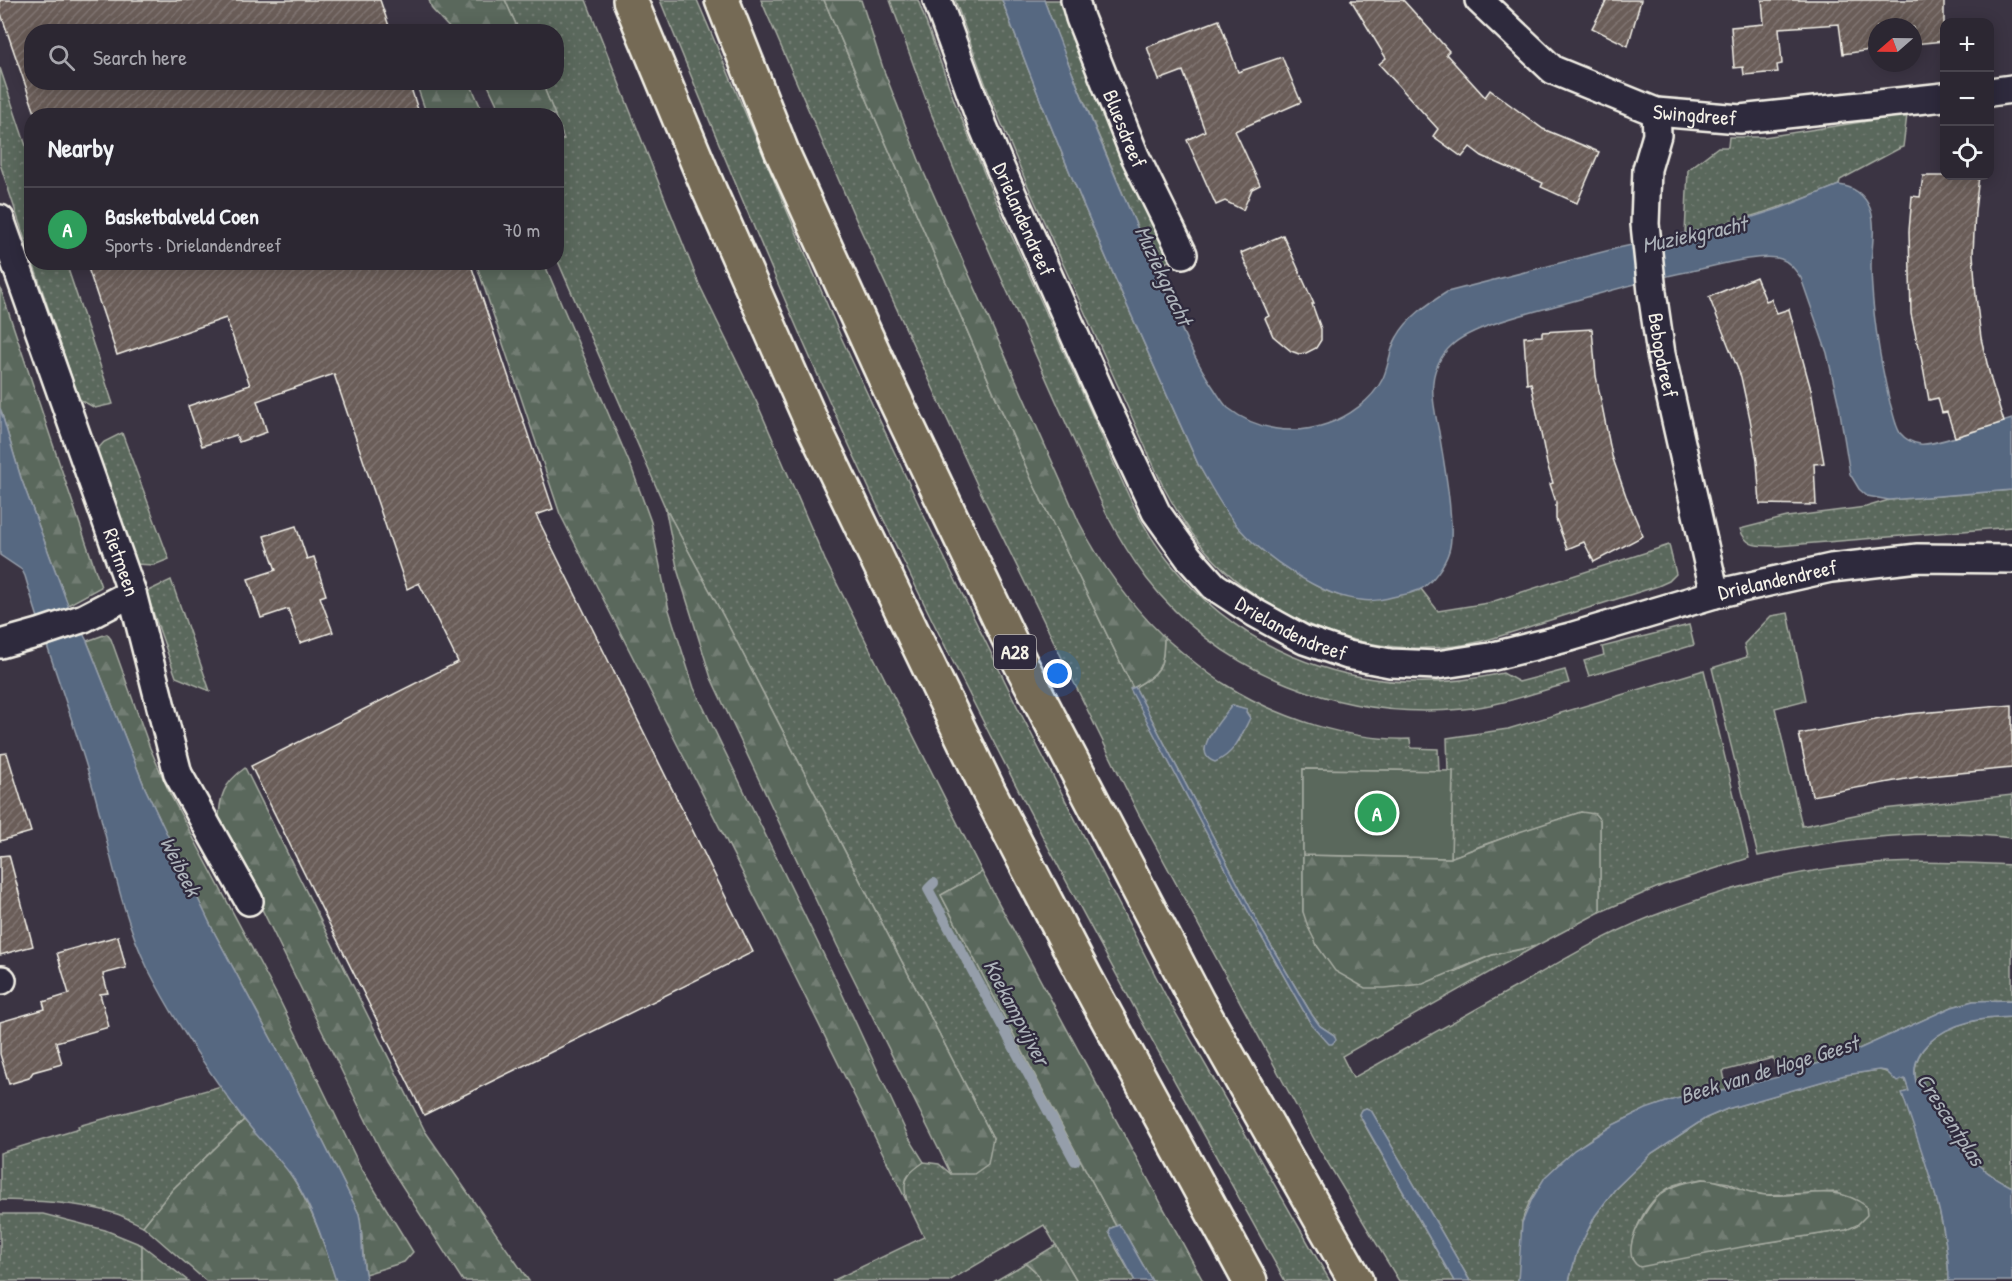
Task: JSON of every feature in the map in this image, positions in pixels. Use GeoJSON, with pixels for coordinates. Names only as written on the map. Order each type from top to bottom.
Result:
{"type":"FeatureCollection","features":[{"type":"Feature","properties":{"kind":"highway"},"geometry":{"type":"LineString","coordinates":[[630,0],[707,185],[811,421],[988,790],[1085,978],[1251,1281]]}},
{"type":"Feature","properties":{"kind":"highway","name":"A28"},"geometry":{"type":"LineString","coordinates":[[722,0],[782,152],[890,389],[1020,662],[1198,1003],[1356,1281]]}},
{"type":"Feature","properties":{"kind":"street","name":"Drielandendreef"},"geometry":{"type":"LineString","coordinates":[[937,0],[982,126],[1156,512],[1189,558],[1214,586],[1255,613],[1304,640],[1348,655],[1390,663],[1437,665],[1490,657],[1570,637],[1715,594],[1842,567],[1918,558],[2012,559]]}},
{"type":"Feature","properties":{"kind":"street","name":"Bluesdreef"},"geometry":{"type":"LineString","coordinates":[[1075,0],[1136,156],[1183,254]]}},
{"type":"Feature","properties":{"kind":"street","name":"Swingdreef"},"geometry":{"type":"LineString","coordinates":[[1479,0],[1553,70],[1656,112],[1740,119],[1940,97]]}},
{"type":"Feature","properties":{"kind":"street"},"geometry":{"type":"LineString","coordinates":[[1994,91],[2012,89],[2012,94]]}},
{"type":"Feature","properties":{"kind":"street","name":"Bebopdreef"},"geometry":{"type":"LineString","coordinates":[[1656,112],[1657,135],[1647,169],[1645,224],[1652,292],[1661,354],[1715,594]]}},
{"type":"Feature","properties":{"kind":"street","name":"Rietmeen"},"geometry":{"type":"LineString","coordinates":[[0,219],[132,593],[178,774],[249,901]]}},
{"type":"Feature","properties":{"kind":"street"},"geometry":{"type":"LineString","coordinates":[[0,644],[84,618],[132,593]]}},
{"type":"Feature","properties":{"kind":"green space"},"geometry":{"type":"Polygon","coordinates":[[[429,0],[505,0],[516,24],[446,24],[432,9],[429,0]]]}},
{"type":"Feature","properties":{"kind":"green space"},"geometry":{"type":"Polygon","coordinates":[[[505,0],[586,0],[699,284],[757,403],[825,560],[982,872],[941,895],[1116,1226],[1111,1228],[1116,1248],[1135,1281],[1077,1281],[1044,1225],[949,1281],[832,1281],[924,1237],[907,1202],[903,1186],[912,1170],[924,1162],[939,1164],[951,1174],[993,1138],[665,507],[562,270],[564,270],[564,108],[552,108],[545,90],[564,90],[564,24],[516,24],[505,0]]]}},
{"type":"Feature","properties":{"kind":"green space"},"geometry":{"type":"Polygon","coordinates":[[[660,0],[697,0],[841,337],[924,516],[1018,708],[1167,998],[1330,1281],[1285,1281],[1032,816],[936,628],[859,467],[771,268],[660,0]]]}},
{"type":"Feature","properties":{"kind":"green space"},"geometry":{"type":"Polygon","coordinates":[[[761,0],[824,0],[1033,483],[1133,688],[1131,690],[1260,934],[1311,1024],[1334,1035],[1320,1026],[1312,1015],[1263,932],[1135,687],[1151,677],[1159,668],[1162,662],[1164,637],[1226,685],[1268,708],[1339,731],[1386,739],[1410,739],[1411,748],[1438,749],[1439,771],[1303,769],[1303,911],[1318,947],[1455,972],[1492,955],[1536,946],[1342,1056],[1353,1078],[1576,953],[1631,925],[1695,901],[1750,884],[1833,868],[1905,862],[2012,865],[2012,1000],[1973,1001],[1952,1007],[1841,1057],[1778,1075],[1773,1058],[1723,1071],[1727,1090],[1673,1100],[1605,1130],[1562,1161],[1544,1179],[1531,1200],[1522,1222],[1518,1281],[1470,1281],[1371,1110],[1366,1108],[1361,1110],[1359,1115],[1454,1281],[1399,1281],[1320,1150],[1138,813],[980,491],[853,213],[761,0]],[[1233,705],[1209,736],[1205,750],[1239,741],[1250,715],[1246,712],[1247,710],[1233,705]]]}},
{"type":"Feature","properties":{"kind":"green space"},"geometry":{"type":"Polygon","coordinates":[[[824,0],[861,0],[884,71],[924,173],[1079,522],[1117,583],[1164,637],[1163,656],[1159,668],[1150,678],[1133,688],[1033,483],[824,0]]]}},
{"type":"Feature","properties":{"kind":"green space"},"geometry":{"type":"Polygon","coordinates":[[[890,0],[918,0],[955,103],[995,199],[1131,501],[1170,563],[1203,598],[1239,627],[1279,650],[1320,667],[1364,677],[1409,682],[1456,680],[1503,673],[1519,682],[1565,670],[1569,683],[1516,699],[1463,709],[1418,711],[1374,707],[1330,698],[1288,684],[1248,665],[1211,642],[1177,613],[1141,571],[1106,513],[968,203],[931,113],[890,0]]]}},
{"type":"Feature","properties":{"kind":"green space"},"geometry":{"type":"Polygon","coordinates":[[[955,0],[1002,0],[1071,176],[1198,464],[1229,514],[1251,539],[1280,563],[1307,581],[1334,594],[1391,595],[1421,589],[1438,611],[1488,603],[1669,545],[1676,574],[1669,581],[1658,586],[1501,636],[1456,646],[1420,648],[1383,645],[1348,638],[1280,611],[1250,591],[1222,567],[1197,540],[1163,486],[1027,184],[988,91],[955,0]]]}},
{"type":"Feature","properties":{"kind":"green space"},"geometry":{"type":"Polygon","coordinates":[[[1044,0],[1066,0],[1160,225],[1171,260],[1154,268],[1061,46],[1044,0]]]}},
{"type":"Feature","properties":{"kind":"green space"},"geometry":{"type":"Polygon","coordinates":[[[0,68],[24,140],[24,237],[0,164],[0,68]]]}},
{"type":"Feature","properties":{"kind":"green space"},"geometry":{"type":"Polygon","coordinates":[[[418,90],[473,90],[481,108],[425,108],[418,90]]]}},
{"type":"Feature","properties":{"kind":"green space"},"geometry":{"type":"Polygon","coordinates":[[[490,90],[545,90],[552,108],[499,108],[490,90]]]}},
{"type":"Feature","properties":{"kind":"green space"},"geometry":{"type":"Polygon","coordinates":[[[1907,115],[1903,147],[1840,180],[1839,185],[1764,213],[1685,234],[1688,170],[1718,147],[1728,147],[1729,137],[1764,137],[1907,115]]]}},
{"type":"Feature","properties":{"kind":"green space"},"geometry":{"type":"Polygon","coordinates":[[[35,270],[68,270],[113,404],[95,408],[79,399],[35,270]]]}},
{"type":"Feature","properties":{"kind":"green space"},"geometry":{"type":"Polygon","coordinates":[[[478,270],[547,270],[632,469],[651,522],[669,610],[694,688],[835,978],[909,1138],[924,1162],[906,1179],[907,1202],[785,956],[560,514],[478,270]]]}},
{"type":"Feature","properties":{"kind":"green space"},"geometry":{"type":"Polygon","coordinates":[[[0,287],[101,587],[68,605],[21,478],[0,408],[0,287]]]}},
{"type":"Feature","properties":{"kind":"green space"},"geometry":{"type":"Polygon","coordinates":[[[122,433],[169,559],[154,565],[135,564],[96,451],[104,442],[122,433]]]}},
{"type":"Feature","properties":{"kind":"green space"},"geometry":{"type":"Polygon","coordinates":[[[2012,490],[2012,527],[1777,546],[1754,545],[1746,540],[1740,529],[1787,517],[1866,507],[1889,500],[2012,490]]]}},
{"type":"Feature","properties":{"kind":"green space"},"geometry":{"type":"Polygon","coordinates":[[[665,507],[993,1138],[988,1164],[974,1174],[951,1174],[837,945],[711,678],[678,572],[665,507]]]}},
{"type":"Feature","properties":{"kind":"green space"},"geometry":{"type":"Polygon","coordinates":[[[171,580],[210,691],[176,677],[146,592],[171,580]]]}},
{"type":"Feature","properties":{"kind":"green space"},"geometry":{"type":"Polygon","coordinates":[[[1788,613],[1806,700],[1775,708],[1802,826],[1883,809],[2012,795],[2012,838],[1948,834],[1885,836],[1821,844],[1758,856],[1712,668],[1747,657],[1744,644],[1771,616],[1788,613]]]}},
{"type":"Feature","properties":{"kind":"green space"},"geometry":{"type":"Polygon","coordinates":[[[1689,625],[1694,645],[1589,676],[1584,661],[1604,655],[1602,647],[1689,625]]]}},
{"type":"Feature","properties":{"kind":"green space"},"geometry":{"type":"Polygon","coordinates":[[[107,634],[111,639],[150,748],[170,794],[281,1003],[360,1166],[413,1252],[404,1262],[365,1274],[359,1214],[283,1061],[214,932],[145,788],[87,641],[107,634]]]}},
{"type":"Feature","properties":{"kind":"green space"},"geometry":{"type":"Polygon","coordinates":[[[1704,670],[1749,858],[1663,885],[1600,912],[1600,820],[1581,812],[1451,858],[1453,771],[1448,771],[1447,738],[1508,729],[1704,670]]]}},
{"type":"Feature","properties":{"kind":"green space"},"geometry":{"type":"Polygon","coordinates":[[[245,768],[425,1131],[529,1281],[463,1281],[386,1161],[219,822],[224,791],[232,779],[245,768]]]}},
{"type":"Feature","properties":{"kind":"green space"},"geometry":{"type":"Polygon","coordinates":[[[1303,769],[1453,771],[1451,858],[1303,855],[1303,769]]]}},
{"type":"Feature","properties":{"kind":"green space"},"geometry":{"type":"Polygon","coordinates":[[[1581,812],[1595,814],[1600,820],[1600,912],[1536,946],[1492,955],[1423,984],[1365,988],[1335,971],[1318,947],[1308,927],[1303,912],[1303,855],[1450,858],[1581,812]]]}},
{"type":"Feature","properties":{"kind":"green space"},"geometry":{"type":"Polygon","coordinates":[[[982,872],[1203,1281],[1152,1281],[1123,1230],[1119,1225],[1116,1226],[941,895],[982,872]]]}},
{"type":"Feature","properties":{"kind":"green space"},"geometry":{"type":"Polygon","coordinates":[[[2012,1017],[2012,1187],[1981,1167],[1957,1143],[1938,1114],[1922,1081],[1916,1083],[1915,1071],[1922,1051],[1938,1035],[1958,1025],[1974,1021],[2012,1017]]]}},
{"type":"Feature","properties":{"kind":"green space"},"geometry":{"type":"Polygon","coordinates":[[[1879,1070],[1905,1079],[1909,1091],[1903,1093],[1939,1209],[1948,1257],[1949,1281],[1569,1281],[1577,1252],[1595,1216],[1615,1189],[1652,1153],[1706,1118],[1727,1109],[1845,1075],[1879,1070]],[[1703,1179],[1678,1184],[1665,1190],[1649,1206],[1638,1226],[1632,1248],[1632,1259],[1757,1244],[1846,1230],[1837,1192],[1765,1195],[1746,1191],[1729,1183],[1703,1179]]]}},
{"type":"Feature","properties":{"kind":"green space"},"geometry":{"type":"Polygon","coordinates":[[[221,1086],[244,1120],[173,1189],[143,1226],[117,1214],[88,1207],[0,1200],[0,1153],[79,1129],[78,1126],[221,1086]]]}},
{"type":"Feature","properties":{"kind":"green space"},"geometry":{"type":"Polygon","coordinates":[[[244,1120],[276,1154],[296,1183],[319,1231],[336,1280],[206,1281],[143,1226],[173,1189],[244,1120]]]}},
{"type":"Feature","properties":{"kind":"green space"},"geometry":{"type":"Polygon","coordinates":[[[1703,1179],[1766,1195],[1829,1193],[1842,1195],[1866,1206],[1867,1215],[1857,1225],[1846,1230],[1757,1244],[1640,1267],[1633,1261],[1632,1242],[1648,1209],[1660,1195],[1670,1189],[1703,1179]]]}},
{"type":"Feature","properties":{"kind":"green space"},"geometry":{"type":"Polygon","coordinates":[[[0,1214],[43,1214],[105,1230],[142,1245],[142,1281],[0,1281],[0,1214]]]}},
{"type":"Feature","properties":{"kind":"green space"},"geometry":{"type":"Polygon","coordinates":[[[142,1245],[187,1280],[188,1281],[142,1281],[142,1245]]]}},
{"type":"Feature","properties":{"kind":"green space"},"geometry":{"type":"Polygon","coordinates":[[[1056,1245],[1077,1281],[1041,1281],[1026,1263],[1056,1245]]]}},
{"type":"Feature","properties":{"kind":"green space"},"geometry":{"type":"Polygon","coordinates":[[[1026,1263],[1041,1281],[995,1281],[1026,1263]]]}},
{"type":"Feature","properties":{"kind":"water","name":"Muziekgracht"},"geometry":{"type":"Polygon","coordinates":[[[1002,0],[1044,0],[1103,147],[1188,343],[1207,379],[1224,404],[1250,421],[1275,429],[1301,430],[1327,424],[1351,412],[1366,401],[1378,387],[1394,342],[1407,323],[1447,292],[1618,248],[1737,222],[1781,208],[1839,185],[1854,189],[1862,195],[1872,215],[1871,267],[1875,318],[1886,387],[1900,433],[1912,442],[1927,444],[2012,419],[2012,490],[1889,500],[1867,496],[1859,489],[1850,474],[1839,406],[1827,353],[1801,278],[1784,260],[1772,257],[1747,259],[1656,279],[1522,315],[1473,332],[1460,339],[1441,358],[1436,367],[1433,382],[1433,401],[1447,480],[1451,525],[1450,546],[1441,567],[1429,583],[1419,590],[1379,600],[1366,601],[1345,597],[1311,583],[1277,562],[1248,538],[1221,504],[1198,464],[1071,176],[1002,0]]]}},
{"type":"Feature","properties":{"kind":"water","name":"Weibeek"},"geometry":{"type":"Polygon","coordinates":[[[0,408],[21,478],[68,605],[87,641],[145,788],[214,932],[283,1061],[359,1214],[367,1281],[336,1281],[313,1217],[295,1181],[249,1126],[205,1064],[169,1008],[138,947],[116,880],[85,761],[25,576],[22,570],[0,555],[0,408]]]}},
{"type":"Feature","properties":{"kind":"water"},"geometry":{"type":"Polygon","coordinates":[[[1135,687],[1263,932],[1312,1015],[1320,1026],[1334,1035],[1336,1040],[1332,1044],[1329,1044],[1311,1024],[1260,934],[1130,689],[1135,687]]]}},
{"type":"Feature","properties":{"kind":"water"},"geometry":{"type":"Polygon","coordinates":[[[1232,705],[1247,709],[1246,712],[1250,718],[1232,749],[1222,759],[1215,762],[1208,757],[1205,751],[1206,743],[1232,705]]]}},
{"type":"Feature","properties":{"kind":"water"},"geometry":{"type":"Polygon","coordinates":[[[2012,1000],[2012,1017],[1969,1022],[1938,1036],[1922,1051],[1915,1071],[1916,1082],[1922,1080],[1938,1114],[1957,1143],[1981,1167],[2012,1187],[2012,1281],[1949,1281],[1948,1257],[1939,1209],[1902,1093],[1909,1091],[1905,1079],[1897,1082],[1886,1071],[1879,1070],[1845,1075],[1727,1109],[1706,1118],[1652,1153],[1615,1189],[1595,1216],[1577,1252],[1569,1281],[1518,1281],[1522,1223],[1545,1177],[1574,1150],[1613,1125],[1646,1109],[1675,1099],[1727,1090],[1841,1057],[1952,1007],[1973,1001],[2012,1000]]]}},
{"type":"Feature","properties":{"kind":"water"},"geometry":{"type":"Polygon","coordinates":[[[1366,1108],[1371,1110],[1470,1281],[1454,1281],[1359,1114],[1366,1108]]]}},
{"type":"Feature","properties":{"kind":"water"},"geometry":{"type":"Polygon","coordinates":[[[1119,1225],[1152,1281],[1135,1281],[1109,1232],[1111,1228],[1119,1225]]]}},
{"type":"Feature","properties":{"kind":"building"},"geometry":{"type":"Polygon","coordinates":[[[0,0],[380,0],[388,24],[24,24],[24,81],[0,11],[0,0]]]}},
{"type":"Feature","properties":{"kind":"building"},"geometry":{"type":"Polygon","coordinates":[[[1351,0],[1403,0],[1449,51],[1446,54],[1485,97],[1490,90],[1543,129],[1599,152],[1577,203],[1541,187],[1543,183],[1482,156],[1470,147],[1462,157],[1433,136],[1438,129],[1379,64],[1386,58],[1351,0]]]}},
{"type":"Feature","properties":{"kind":"building"},"geometry":{"type":"Polygon","coordinates":[[[1607,0],[1641,0],[1628,46],[1592,28],[1607,0]]]}},
{"type":"Feature","properties":{"kind":"building"},"geometry":{"type":"Polygon","coordinates":[[[1762,0],[1944,0],[1944,18],[1940,18],[1940,41],[1922,43],[1922,18],[1868,18],[1868,50],[1843,54],[1839,24],[1779,28],[1782,64],[1777,65],[1778,72],[1744,75],[1743,67],[1734,68],[1731,27],[1764,24],[1762,0]]]}},
{"type":"Feature","properties":{"kind":"building"},"geometry":{"type":"Polygon","coordinates":[[[1219,20],[1238,72],[1282,57],[1301,102],[1235,131],[1260,185],[1252,189],[1243,210],[1225,201],[1216,205],[1187,140],[1205,131],[1183,71],[1159,80],[1147,47],[1219,20]]]}},
{"type":"Feature","properties":{"kind":"building"},"geometry":{"type":"Polygon","coordinates":[[[27,90],[412,90],[417,108],[33,108],[27,90]]]}},
{"type":"Feature","properties":{"kind":"building"},"geometry":{"type":"Polygon","coordinates":[[[1923,176],[1940,176],[1940,180],[1979,180],[1973,254],[1976,296],[1981,338],[2004,422],[1955,437],[1947,412],[1942,413],[1938,398],[1929,400],[1911,314],[1909,231],[1912,196],[1920,197],[1923,176]]]}},
{"type":"Feature","properties":{"kind":"building"},"geometry":{"type":"Polygon","coordinates":[[[1283,235],[1314,304],[1312,304],[1321,329],[1321,340],[1316,348],[1306,353],[1299,354],[1291,351],[1273,336],[1265,318],[1269,316],[1241,253],[1283,235]]]}},
{"type":"Feature","properties":{"kind":"building"},"geometry":{"type":"Polygon","coordinates":[[[89,270],[473,270],[553,509],[536,515],[753,952],[424,1115],[251,766],[458,662],[419,583],[407,589],[334,374],[257,401],[267,432],[239,442],[236,435],[202,446],[188,406],[250,385],[226,318],[117,355],[89,270]]]}},
{"type":"Feature","properties":{"kind":"building"},"geometry":{"type":"Polygon","coordinates":[[[1756,277],[1766,301],[1771,299],[1777,313],[1789,309],[1811,390],[1824,463],[1814,464],[1816,505],[1760,504],[1757,461],[1741,377],[1709,297],[1756,277]]]}},
{"type":"Feature","properties":{"kind":"building"},"geometry":{"type":"Polygon","coordinates":[[[1592,329],[1596,376],[1612,456],[1643,536],[1594,562],[1584,542],[1567,549],[1556,519],[1556,502],[1550,484],[1553,483],[1531,383],[1527,384],[1524,337],[1542,336],[1542,332],[1592,329]]]}},
{"type":"Feature","properties":{"kind":"building"},"geometry":{"type":"Polygon","coordinates":[[[296,526],[307,559],[314,557],[326,595],[320,597],[333,632],[300,643],[288,609],[261,618],[248,579],[276,570],[264,536],[296,526]]]}},
{"type":"Feature","properties":{"kind":"building"},"geometry":{"type":"Polygon","coordinates":[[[2012,705],[2012,768],[1917,777],[1812,796],[1799,734],[1908,714],[2012,705]]]}},
{"type":"Feature","properties":{"kind":"building"},"geometry":{"type":"Polygon","coordinates":[[[7,753],[31,832],[0,841],[0,754],[7,753]]]}},
{"type":"Feature","properties":{"kind":"building"},"geometry":{"type":"Polygon","coordinates":[[[9,855],[33,946],[0,955],[0,856],[9,855]]]}},
{"type":"Feature","properties":{"kind":"building"},"geometry":{"type":"Polygon","coordinates":[[[118,936],[126,968],[103,974],[108,993],[100,994],[109,1027],[56,1042],[62,1064],[33,1072],[29,1078],[9,1084],[0,1054],[0,1022],[45,1009],[43,1002],[69,994],[57,953],[118,936]]]}},
{"type":"Feature","properties":{"kind":"waterway","name":"Koekampvijver"},"geometry":{"type":"LineString","coordinates":[[934,883],[928,889],[1075,1161]]}},
{"type":"Feature","properties":{"kind":"place","name":"Basketbalveld Coen"},"geometry":{"type":"Point","coordinates":[1377,813]}},
{"type":"Feature","properties":{"kind":"water label","name":"Beek van de Hoge Geest"},"geometry":{"type":"Point","coordinates":[1769,1069]}},
{"type":"Feature","properties":{"kind":"water label","name":"Crescentplas"},"geometry":{"type":"Point","coordinates":[1951,1119]}}]}
